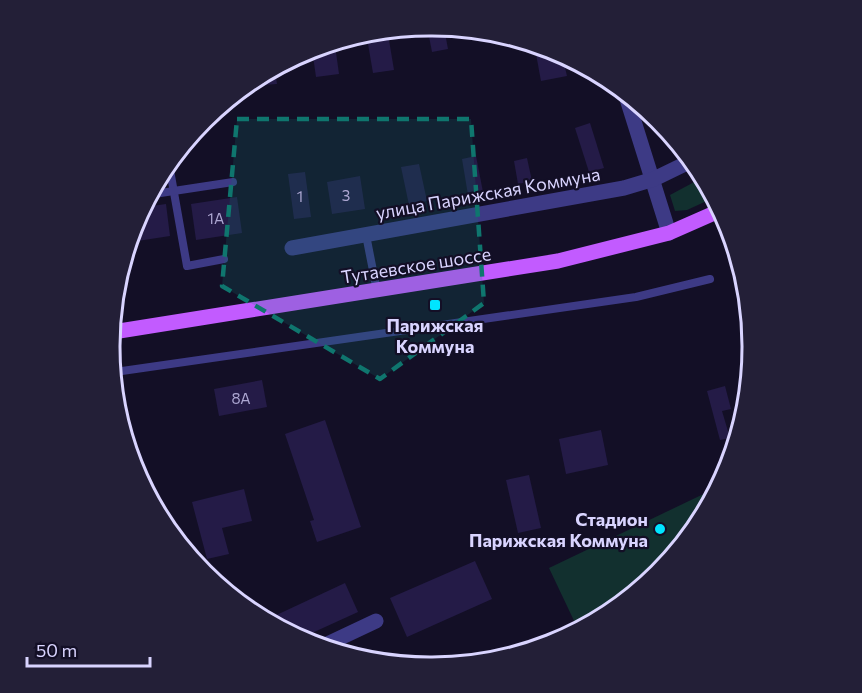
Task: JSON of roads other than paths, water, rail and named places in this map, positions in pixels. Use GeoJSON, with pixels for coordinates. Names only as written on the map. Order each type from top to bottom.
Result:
{"type":"FeatureCollection","features":[{"type":"Feature","properties":{"kind":"main road","name":"Тутаевское шоссе"},"geometry":{"type":"LineString","coordinates":[[121,331],[558,261],[669,233],[712,214]]}},
{"type":"Feature","properties":{"kind":"street"},"geometry":{"type":"LineString","coordinates":[[630,108],[669,233]]}},
{"type":"Feature","properties":{"kind":"street","name":"улица Парижская Коммуна"},"geometry":{"type":"LineString","coordinates":[[292,248],[624,188],[654,179],[683,165]]}},
{"type":"Feature","properties":{"kind":"street"},"geometry":{"type":"LineString","coordinates":[[333,641],[376,621]]}},
{"type":"Feature","properties":{"kind":"lane"},"geometry":{"type":"LineString","coordinates":[[171,177],[187,266],[224,259]]}},
{"type":"Feature","properties":{"kind":"lane"},"geometry":{"type":"LineString","coordinates":[[161,193],[233,182]]}},
{"type":"Feature","properties":{"kind":"lane"},"geometry":{"type":"LineString","coordinates":[[366,235],[377,291]]}},
{"type":"Feature","properties":{"kind":"lane"},"geometry":{"type":"LineString","coordinates":[[121,371],[636,297],[710,279]]}},
{"type":"Feature","properties":{"kind":"place","name":"Парижская Коммуна"},"geometry":{"type":"Point","coordinates":[435,305]}},
{"type":"Feature","properties":{"kind":"place","name":"Стадион Парижская Коммуна"},"geometry":{"type":"Point","coordinates":[660,529]}}]}
